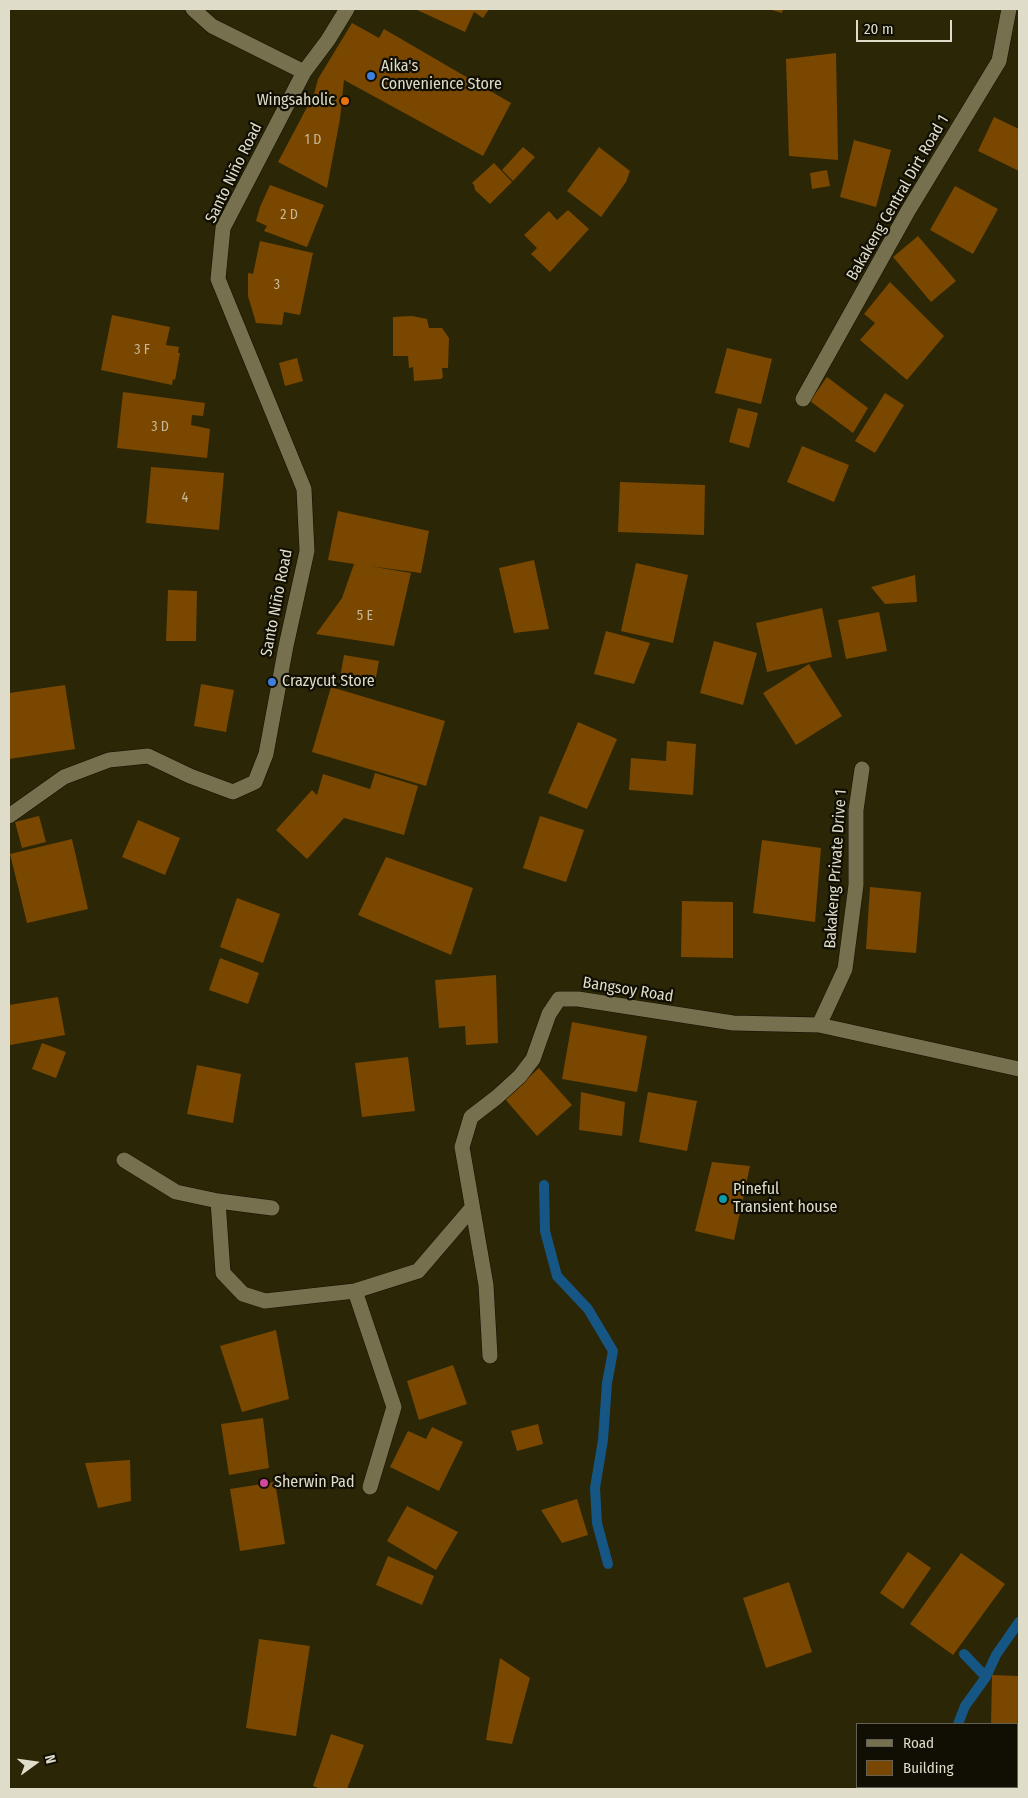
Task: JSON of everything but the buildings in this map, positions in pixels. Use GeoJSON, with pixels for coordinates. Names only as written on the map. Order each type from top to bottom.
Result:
{"type":"FeatureCollection","features":[{"type":"Feature","properties":{"kind":"street"},"geometry":{"type":"LineString","coordinates":[[193,9],[212,26],[304,72]]}},
{"type":"Feature","properties":{"kind":"street","name":"Santo Niño Road"},"geometry":{"type":"LineString","coordinates":[[9,816],[64,777],[109,760],[148,756],[190,776],[233,792],[255,782],[266,754],[286,646],[307,551],[304,489],[218,279],[223,228],[304,72],[328,40],[347,9]]}},
{"type":"Feature","properties":{"kind":"street","name":"Bakakeng Central Dirt Road 1"},"geometry":{"type":"LineString","coordinates":[[803,399],[908,212],[999,61],[1009,9]]}},
{"type":"Feature","properties":{"kind":"street","name":"Bakakeng Private Drive 1"},"geometry":{"type":"LineString","coordinates":[[819,1025],[845,969],[856,885],[856,810],[862,769]]}},
{"type":"Feature","properties":{"kind":"street","name":"Bangsoy Road"},"geometry":{"type":"LineString","coordinates":[[490,1356],[486,1285],[462,1147],[471,1117],[497,1098],[520,1076],[533,1060],[549,1014],[559,999],[578,999],[732,1023],[819,1025],[1019,1069]]}},
{"type":"Feature","properties":{"kind":"street"},"geometry":{"type":"LineString","coordinates":[[124,1160],[176,1192],[218,1201],[272,1208]]}},
{"type":"Feature","properties":{"kind":"street"},"geometry":{"type":"LineString","coordinates":[[218,1201],[223,1273],[243,1294],[265,1301],[355,1291],[418,1271],[472,1208]]}},
{"type":"Feature","properties":{"kind":"street"},"geometry":{"type":"LineString","coordinates":[[355,1291],[394,1406],[370,1487]]}},
{"type":"Feature","properties":{"kind":"waterway"},"geometry":{"type":"LineString","coordinates":[[544,1185],[545,1231],[557,1276],[588,1309],[613,1351],[607,1383],[603,1440],[595,1488],[597,1523],[608,1564]]}},
{"type":"Feature","properties":{"kind":"waterway"},"geometry":{"type":"LineString","coordinates":[[986,1677],[996,1655],[1019,1622]]}},
{"type":"Feature","properties":{"kind":"waterway"},"geometry":{"type":"LineString","coordinates":[[958,1723],[965,1706],[986,1677],[964,1654]]}},
{"type":"Feature","properties":{"kind":"place","name":"Aika's Convenience Store"},"geometry":{"type":"Point","coordinates":[371,76]}},
{"type":"Feature","properties":{"kind":"place","name":"Wingsaholic"},"geometry":{"type":"Point","coordinates":[345,101]}},
{"type":"Feature","properties":{"kind":"place","name":"Crazycut Store"},"geometry":{"type":"Point","coordinates":[272,682]}},
{"type":"Feature","properties":{"kind":"place","name":"Pineful Transient house"},"geometry":{"type":"Point","coordinates":[723,1199]}},
{"type":"Feature","properties":{"kind":"place","name":"Sherwin Pad"},"geometry":{"type":"Point","coordinates":[264,1483]}}]}
